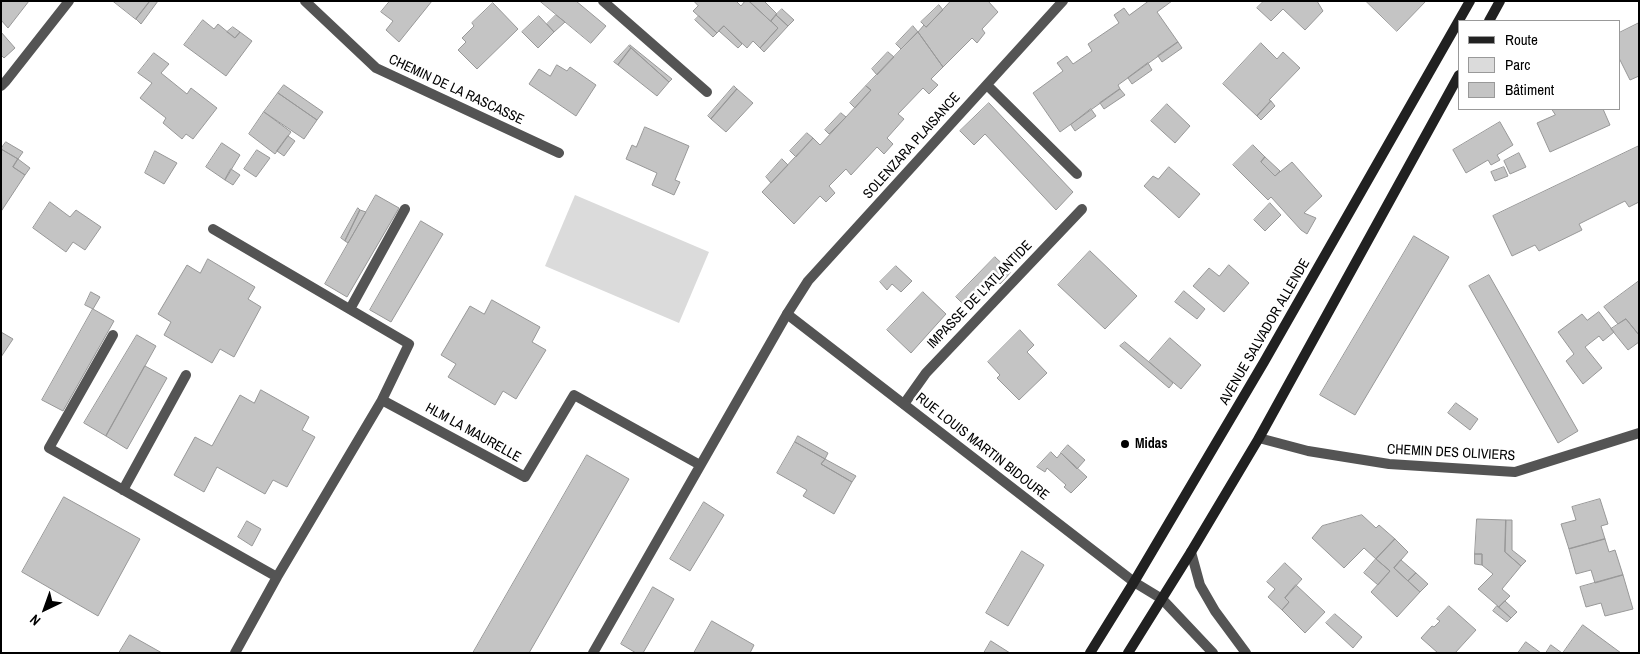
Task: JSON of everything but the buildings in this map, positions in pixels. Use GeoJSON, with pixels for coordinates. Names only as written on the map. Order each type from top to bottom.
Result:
{"type":"FeatureCollection","features":[{"type":"Feature","properties":{"kind":"main road","name":"AVENUE SALVADOR ALLENDE"},"geometry":{"type":"LineString","coordinates":[[1459,20],[1470,1]]}},
{"type":"Feature","properties":{"kind":"main road"},"geometry":{"type":"LineString","coordinates":[[1490,20],[1500,1]]}},
{"type":"Feature","properties":{"kind":"main road","name":"AVENUE SALVADOR ALLENDE"},"geometry":{"type":"LineString","coordinates":[[1090,653],[1264,362],[1458,22]]}},
{"type":"Feature","properties":{"kind":"main road"},"geometry":{"type":"LineString","coordinates":[[1128,653],[1259,438],[1458,77]]}},
{"type":"Feature","properties":{"kind":"street"},"geometry":{"type":"LineString","coordinates":[[1,86],[69,1]]}},
{"type":"Feature","properties":{"kind":"street","name":"CHEMIN DE LA RASCASSE"},"geometry":{"type":"LineString","coordinates":[[305,1],[376,68],[559,154]]}},
{"type":"Feature","properties":{"kind":"street"},"geometry":{"type":"LineString","coordinates":[[603,1],[707,92]]}},
{"type":"Feature","properties":{"kind":"street","name":"SOLENZARA PLAISANCE"},"geometry":{"type":"LineString","coordinates":[[787,314],[808,281],[1064,1]]}},
{"type":"Feature","properties":{"kind":"street"},"geometry":{"type":"LineString","coordinates":[[987,84],[1077,174]]}},
{"type":"Feature","properties":{"kind":"street"},"geometry":{"type":"LineString","coordinates":[[350,309],[406,209]]}},
{"type":"Feature","properties":{"kind":"street","name":"IMPASSE DE L'ATLANTIDE"},"geometry":{"type":"LineString","coordinates":[[904,404],[926,373],[1082,209]]}},
{"type":"Feature","properties":{"kind":"street"},"geometry":{"type":"LineString","coordinates":[[213,229],[409,344],[382,400],[277,577],[235,653]]}},
{"type":"Feature","properties":{"kind":"street"},"geometry":{"type":"LineString","coordinates":[[593,653],[787,314]]}},
{"type":"Feature","properties":{"kind":"street","name":"RUE LOUIS MARTIN BIDOURE"},"geometry":{"type":"LineString","coordinates":[[787,314],[1134,582],[1162,599],[1213,653]]}},
{"type":"Feature","properties":{"kind":"street"},"geometry":{"type":"LineString","coordinates":[[113,335],[49,448],[277,577]]}},
{"type":"Feature","properties":{"kind":"street"},"geometry":{"type":"LineString","coordinates":[[123,490],[186,375]]}},
{"type":"Feature","properties":{"kind":"street","name":"HLM LA MAURELLE"},"geometry":{"type":"LineString","coordinates":[[382,400],[525,477],[574,395],[700,465]]}},
{"type":"Feature","properties":{"kind":"street","name":"CHEMIN DES OLIVIERS"},"geometry":{"type":"LineString","coordinates":[[1259,438],[1308,451],[1390,464],[1515,472],[1639,433]]}},
{"type":"Feature","properties":{"kind":"street"},"geometry":{"type":"LineString","coordinates":[[1191,552],[1200,585],[1219,617],[1246,653]]}},
{"type":"Feature","properties":{"kind":"green space"},"geometry":{"type":"Polygon","coordinates":[[[575,195],[709,252],[679,323],[545,266],[575,195]]]}},
{"type":"Feature","properties":{"kind":"place","name":"Midas"},"geometry":{"type":"Point","coordinates":[1125,444]}}]}
